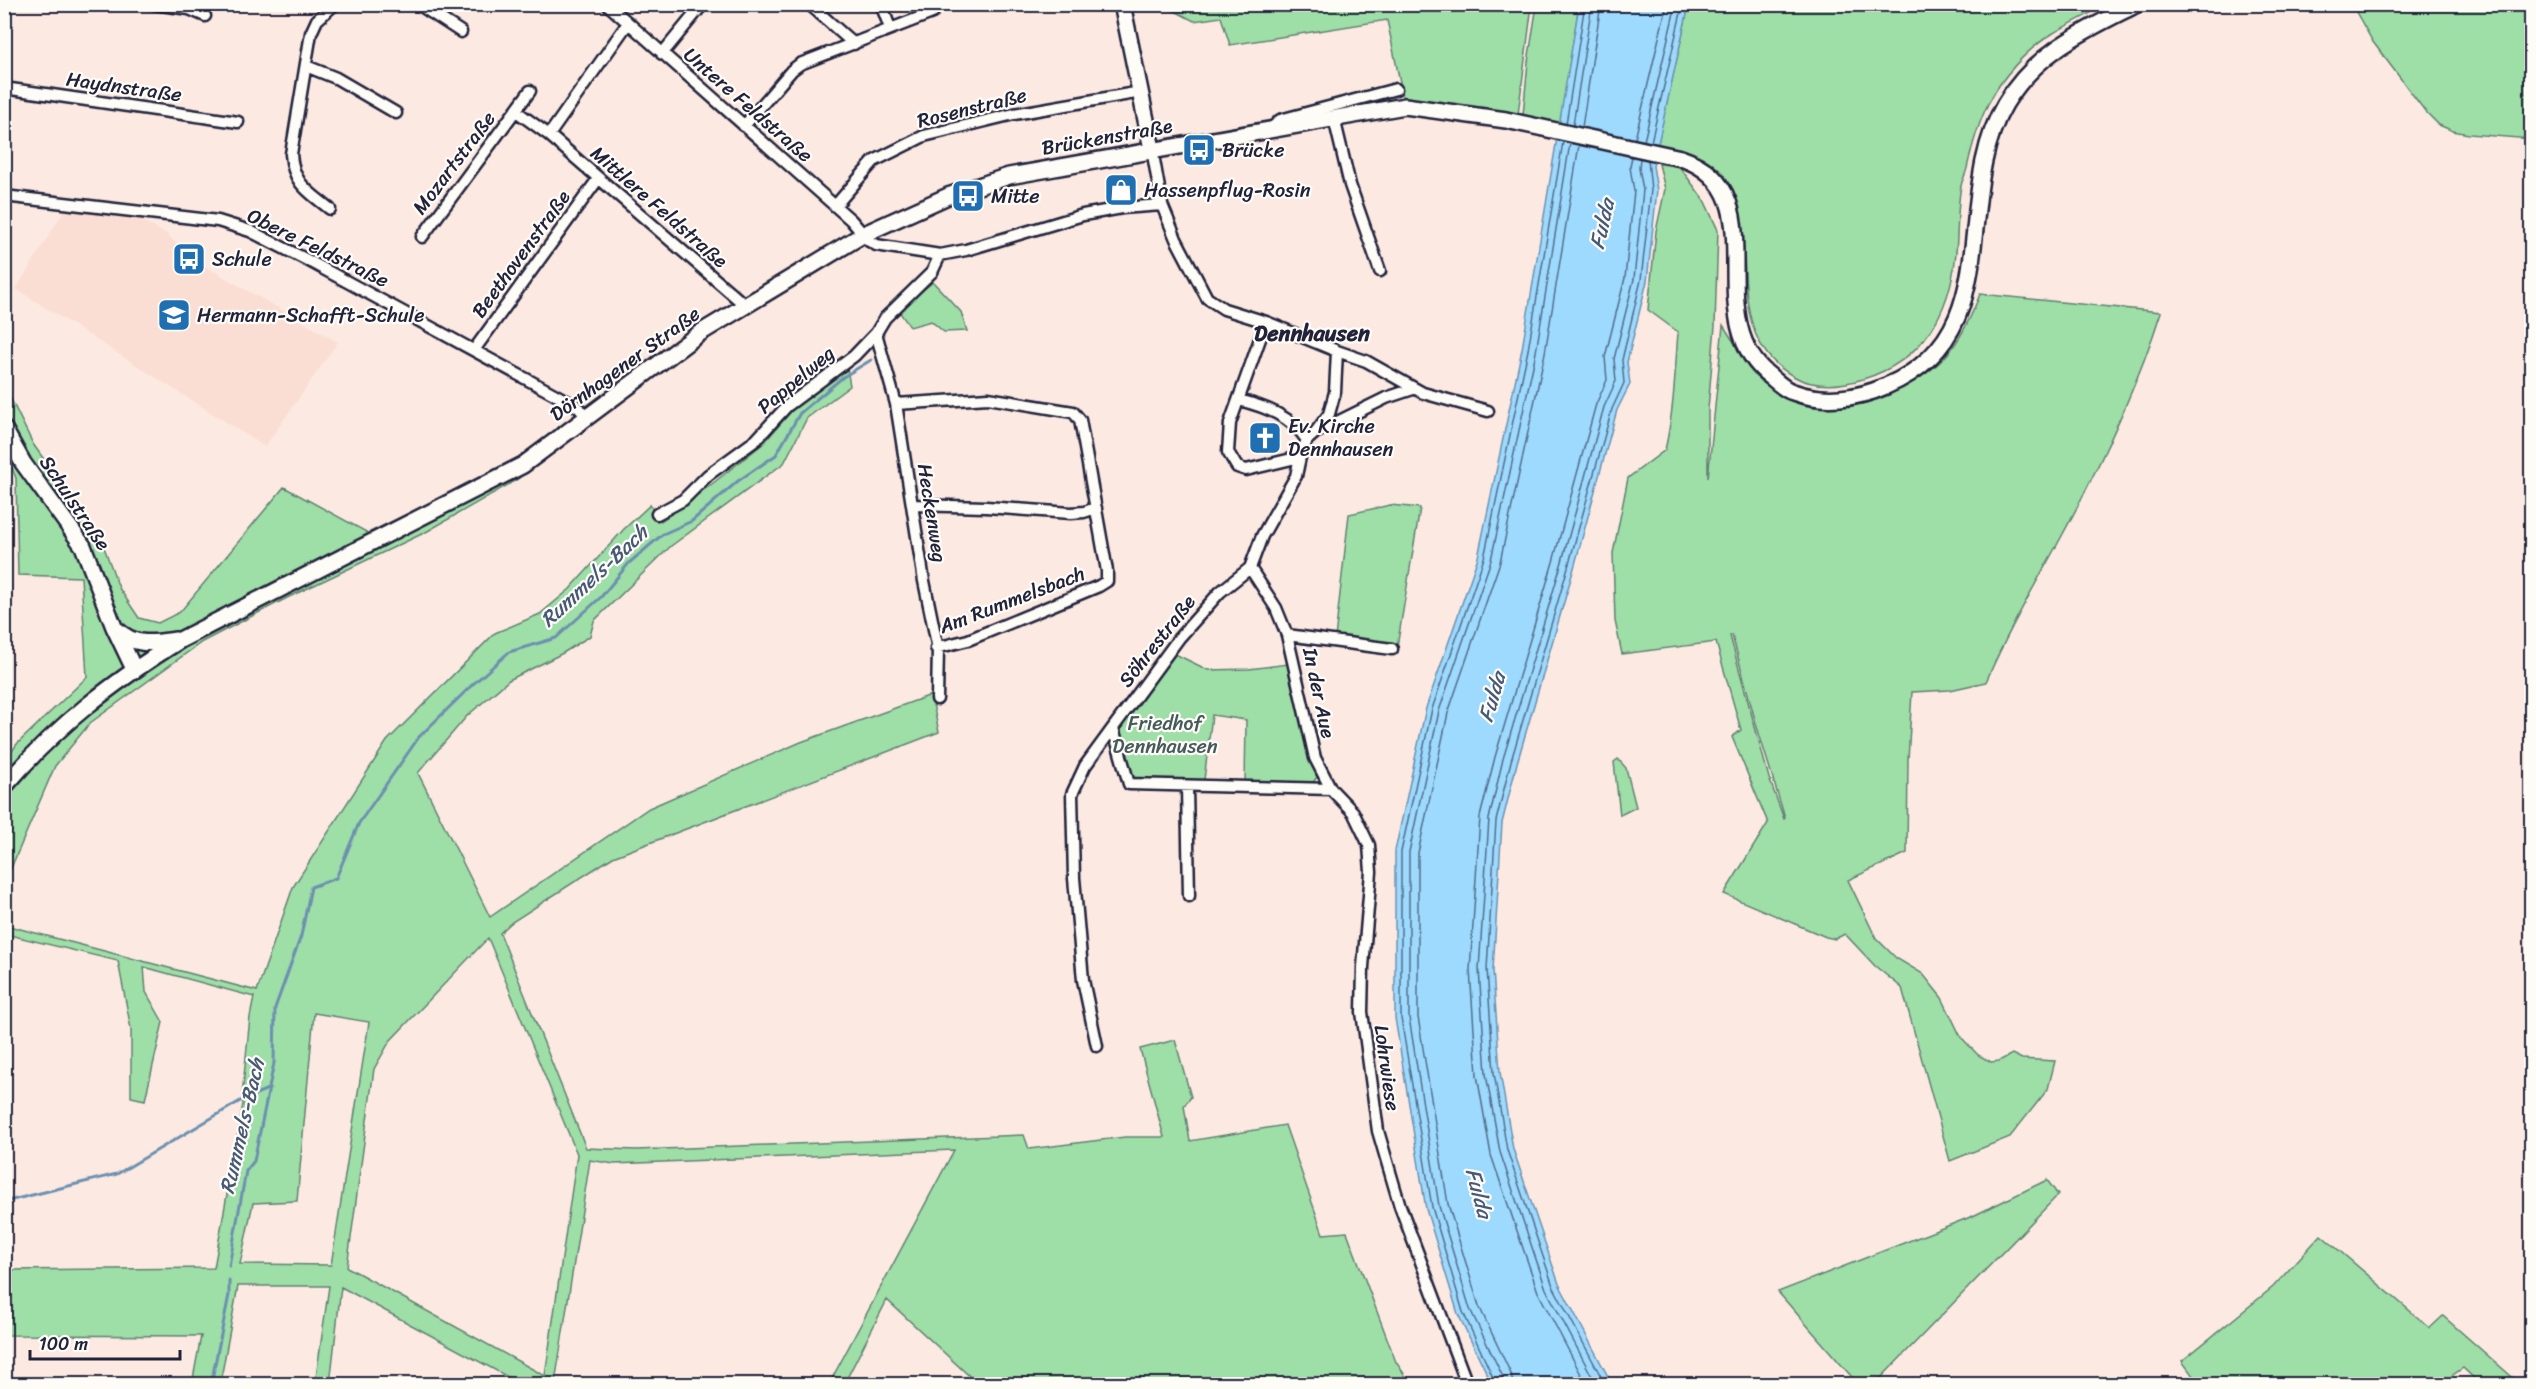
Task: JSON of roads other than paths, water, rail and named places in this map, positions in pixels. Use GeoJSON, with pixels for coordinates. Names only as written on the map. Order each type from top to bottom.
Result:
{"type":"FeatureCollection","features":[{"type":"Feature","properties":{"kind":"street"},"geometry":{"type":"LineString","coordinates":[[154,4],[189,9],[205,16]]}},
{"type":"Feature","properties":{"kind":"street"},"geometry":{"type":"LineString","coordinates":[[330,209],[300,184],[292,171],[291,154],[311,33],[317,20],[335,4]]}},
{"type":"Feature","properties":{"kind":"street"},"geometry":{"type":"LineString","coordinates":[[418,4],[461,32]]}},
{"type":"Feature","properties":{"kind":"street","name":"Untere Feldstraße"},"geometry":{"type":"LineString","coordinates":[[607,4],[836,206],[864,234]]}},
{"type":"Feature","properties":{"kind":"street"},"geometry":{"type":"LineString","coordinates":[[662,54],[703,4]]}},
{"type":"Feature","properties":{"kind":"street"},"geometry":{"type":"LineString","coordinates":[[808,4],[854,44]]}},
{"type":"Feature","properties":{"kind":"street"},"geometry":{"type":"LineString","coordinates":[[881,4],[890,28]]}},
{"type":"Feature","properties":{"kind":"street"},"geometry":{"type":"LineString","coordinates":[[1122,4],[1162,205],[1207,298],[1224,309],[1266,322],[1366,361],[1413,389],[1452,403],[1488,411]]}},
{"type":"Feature","properties":{"kind":"street"},"geometry":{"type":"LineString","coordinates":[[1270,129],[1405,106],[1482,115],[1696,163],[1726,193],[1735,232],[1734,272],[1737,319],[1743,341],[1760,369],[1790,392],[1816,398],[1840,399],[1872,392],[1899,381],[1924,363],[1944,342],[1959,313],[1969,280],[1981,171],[1989,137],[2005,105],[2021,80],[2045,55],[2064,41],[2137,4]]}},
{"type":"Feature","properties":{"kind":"street"},"geometry":{"type":"LineString","coordinates":[[744,126],[792,70],[935,9]]}},
{"type":"Feature","properties":{"kind":"street"},"geometry":{"type":"LineString","coordinates":[[549,135],[628,22]]}},
{"type":"Feature","properties":{"kind":"street"},"geometry":{"type":"LineString","coordinates":[[306,66],[336,78],[396,113]]}},
{"type":"Feature","properties":{"kind":"street","name":"Haydnstraße"},"geometry":{"type":"LineString","coordinates":[[4,88],[238,122]]}},
{"type":"Feature","properties":{"kind":"street","name":"Brückenstraße"},"geometry":{"type":"LineString","coordinates":[[864,234],[928,204],[1009,176],[1270,129],[1280,120],[1396,89]]}},
{"type":"Feature","properties":{"kind":"street","name":"Mozartstraße"},"geometry":{"type":"LineString","coordinates":[[422,237],[531,91]]}},
{"type":"Feature","properties":{"kind":"street","name":"Rosenstraße"},"geometry":{"type":"LineString","coordinates":[[836,206],[874,160],[924,136],[1014,114],[1141,92]]}},
{"type":"Feature","properties":{"kind":"street","name":"Mozartstraße"},"geometry":{"type":"LineString","coordinates":[[516,111],[549,135]]}},
{"type":"Feature","properties":{"kind":"street"},"geometry":{"type":"LineString","coordinates":[[1334,118],[1350,185],[1380,271]]}},
{"type":"Feature","properties":{"kind":"street","name":"Mittlere Feldstraße"},"geometry":{"type":"LineString","coordinates":[[549,135],[746,306]]}},
{"type":"Feature","properties":{"kind":"street","name":"Beethovenstraße"},"geometry":{"type":"LineString","coordinates":[[474,350],[598,179]]}},
{"type":"Feature","properties":{"kind":"street","name":"Obere Feldstraße"},"geometry":{"type":"LineString","coordinates":[[4,196],[198,218],[218,221],[250,231],[375,296],[578,407],[587,417]]}},
{"type":"Feature","properties":{"kind":"street"},"geometry":{"type":"LineString","coordinates":[[864,234],[876,245],[940,255],[1083,215],[1122,208],[1162,205]]}},
{"type":"Feature","properties":{"kind":"street","name":"Dörnhagener Straße"},"geometry":{"type":"LineString","coordinates":[[4,787],[60,727],[134,669],[182,639],[523,465],[700,333],[864,234]]}},
{"type":"Feature","properties":{"kind":"street","name":"Pappelweg"},"geometry":{"type":"LineString","coordinates":[[657,514],[683,500],[708,475],[756,440],[787,406],[854,356],[876,333],[885,318],[932,272],[940,255]]}},
{"type":"Feature","properties":{"kind":"street"},"geometry":{"type":"LineString","coordinates":[[1266,322],[1230,423],[1228,452],[1237,467],[1246,470],[1300,457]]}},
{"type":"Feature","properties":{"kind":"street","name":"Heckenweg"},"geometry":{"type":"LineString","coordinates":[[876,333],[896,404],[936,648],[938,649],[937,699]]}},
{"type":"Feature","properties":{"kind":"street","name":"Söhrestraße"},"geometry":{"type":"LineString","coordinates":[[1097,1046],[1083,980],[1074,878],[1072,794],[1085,766],[1144,683],[1198,615],[1250,568],[1262,536],[1296,476],[1300,457],[1311,436],[1329,414],[1335,392],[1337,351]]}},
{"type":"Feature","properties":{"kind":"street"},"geometry":{"type":"LineString","coordinates":[[1239,399],[1270,409],[1311,436],[1386,398],[1413,389]]}},
{"type":"Feature","properties":{"kind":"street","name":"Am Rummelsbach"},"geometry":{"type":"LineString","coordinates":[[896,404],[988,398],[1073,412],[1080,420],[1096,508],[1107,582],[1033,615],[968,640],[936,648]]}},
{"type":"Feature","properties":{"kind":"street","name":"Schulstraße"},"geometry":{"type":"LineString","coordinates":[[4,429],[23,463],[83,546],[114,627],[134,669]]}},
{"type":"Feature","properties":{"kind":"street"},"geometry":{"type":"LineString","coordinates":[[913,505],[1071,513],[1096,508]]}},
{"type":"Feature","properties":{"kind":"street","name":"In der Aue"},"geometry":{"type":"LineString","coordinates":[[1250,568],[1276,608],[1287,635],[1315,758]]}},
{"type":"Feature","properties":{"kind":"street"},"geometry":{"type":"LineString","coordinates":[[114,627],[125,637],[143,644],[182,639]]}},
{"type":"Feature","properties":{"kind":"street","name":"In der Aue"},"geometry":{"type":"LineString","coordinates":[[1287,635],[1392,649]]}},
{"type":"Feature","properties":{"kind":"street"},"geometry":{"type":"LineString","coordinates":[[1113,728],[1130,784],[1331,789]]}},
{"type":"Feature","properties":{"kind":"street","name":"Lohrwiese"},"geometry":{"type":"LineString","coordinates":[[1315,758],[1331,789],[1353,812],[1369,845],[1371,872],[1363,967],[1362,1012],[1378,1131],[1400,1206],[1467,1384]]}},
{"type":"Feature","properties":{"kind":"street"},"geometry":{"type":"LineString","coordinates":[[1187,786],[1189,896]]}},
{"type":"Feature","properties":{"kind":"water","name":"Fulda"},"geometry":{"type":"Polygon","coordinates":[[[1579,5],[1689,5],[1653,166],[1657,190],[1647,281],[1627,362],[1630,384],[1617,410],[1502,823],[1493,970],[1500,1072],[1513,1149],[1559,1284],[1612,1384],[1492,1384],[1458,1314],[1426,1209],[1395,1018],[1395,851],[1426,708],[1478,557],[1522,349],[1579,5]]]}},
{"type":"Feature","properties":{"kind":"waterway","name":"Rummels-Bach"},"geometry":{"type":"LineString","coordinates":[[229,1266],[246,1171],[254,1161],[274,1063],[275,1008],[301,936],[311,887],[336,878],[359,823],[419,737],[472,685],[509,652],[556,638],[601,597],[629,563],[663,534],[692,521],[738,481],[776,455],[800,413],[843,377],[871,360]]}},
{"type":"Feature","properties":{"kind":"waterway"},"geometry":{"type":"LineString","coordinates":[[4,1202],[117,1174],[242,1100],[270,1088]]}},
{"type":"Feature","properties":{"kind":"waterway"},"geometry":{"type":"LineString","coordinates":[[211,1384],[229,1295],[229,1280]]}},
{"type":"Feature","properties":{"kind":"place","name":"Brücke"},"geometry":{"type":"Point","coordinates":[1199,150]}},
{"type":"Feature","properties":{"kind":"place","name":"Hassenpflug-Rosin"},"geometry":{"type":"Point","coordinates":[1121,190]}},
{"type":"Feature","properties":{"kind":"place","name":"Mitte"},"geometry":{"type":"Point","coordinates":[968,196]}},
{"type":"Feature","properties":{"kind":"place","name":"Schule"},"geometry":{"type":"Point","coordinates":[189,259]}},
{"type":"Feature","properties":{"kind":"place","name":"Hermann-Schafft-Schule"},"geometry":{"type":"Point","coordinates":[174,315]}},
{"type":"Feature","properties":{"kind":"place","name":"Ev. Kirche Dennhausen"},"geometry":{"type":"Point","coordinates":[1265,438]}},
{"type":"Feature","properties":{"kind":"district","name":"Dennhausen"},"geometry":{"type":"Point","coordinates":[1312,333]}},
{"type":"Feature","properties":{"kind":"park label","name":"Friedhof Dennhausen"},"geometry":{"type":"Point","coordinates":[1165,734]}}]}
